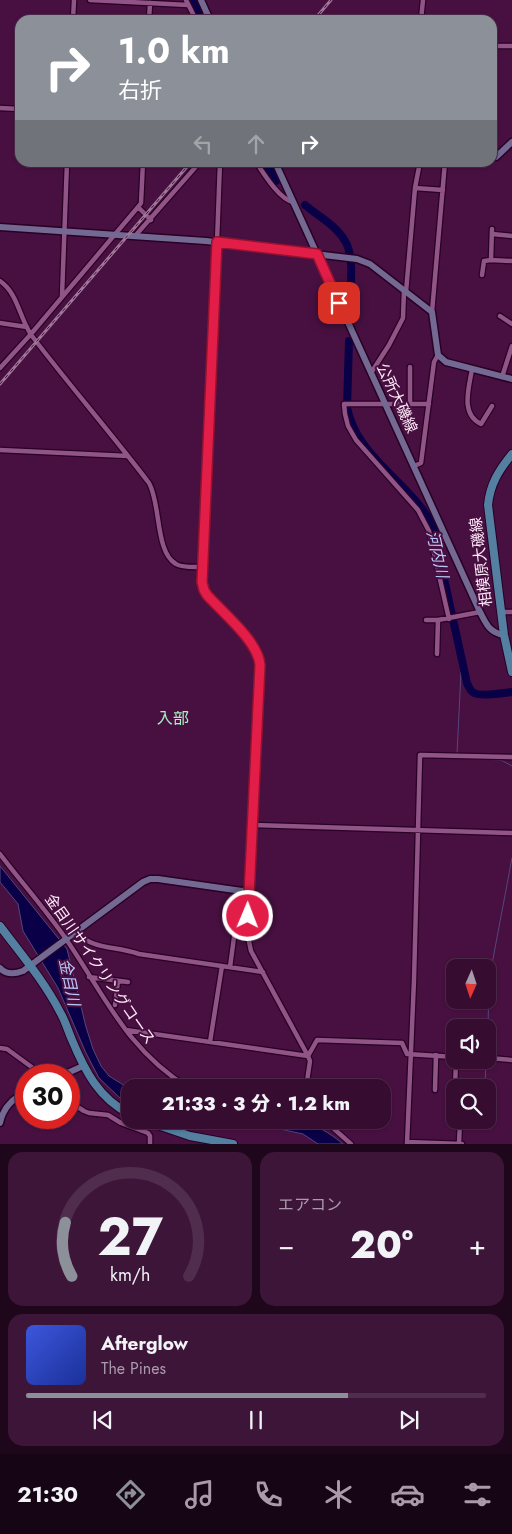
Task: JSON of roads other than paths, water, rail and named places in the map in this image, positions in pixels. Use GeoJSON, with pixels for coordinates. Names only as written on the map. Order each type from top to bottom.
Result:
{"type":"FeatureCollection","features":[{"type":"Feature","properties":{"kind":"main road","name":"相模原大磯線"},"geometry":{"type":"LineString","coordinates":[[512,454],[494,480],[489,494],[488,505],[504,635],[512,672]]}},
{"type":"Feature","properties":{"kind":"main road"},"geometry":{"type":"LineString","coordinates":[[0,926],[30,965],[61,1013],[83,1066],[95,1085],[103,1095],[121,1108]]}},
{"type":"Feature","properties":{"kind":"main road"},"geometry":{"type":"LineString","coordinates":[[169,1129],[190,1136],[233,1144]]}},
{"type":"Feature","properties":{"kind":"street"},"geometry":{"type":"LineString","coordinates":[[73,15],[74,0]]}},
{"type":"Feature","properties":{"kind":"street"},"geometry":{"type":"LineString","coordinates":[[90,0],[150,3],[187,2],[194,15]]}},
{"type":"Feature","properties":{"kind":"street"},"geometry":{"type":"LineString","coordinates":[[201,0],[207,15]]}},
{"type":"Feature","properties":{"kind":"street"},"geometry":{"type":"LineString","coordinates":[[422,15],[423,0]]}},
{"type":"Feature","properties":{"kind":"street"},"geometry":{"type":"LineString","coordinates":[[149,15],[150,3]]}},
{"type":"Feature","properties":{"kind":"street"},"geometry":{"type":"LineString","coordinates":[[497,45],[512,46]]}},
{"type":"Feature","properties":{"kind":"street"},"geometry":{"type":"LineString","coordinates":[[0,108],[15,109]]}},
{"type":"Feature","properties":{"kind":"street"},"geometry":{"type":"LineString","coordinates":[[497,156],[512,142]]}},
{"type":"Feature","properties":{"kind":"street"},"geometry":{"type":"LineString","coordinates":[[62,296],[67,167]]}},
{"type":"Feature","properties":{"kind":"street"},"geometry":{"type":"LineString","coordinates":[[0,368],[141,203],[143,167]]}},
{"type":"Feature","properties":{"kind":"street"},"geometry":{"type":"LineString","coordinates":[[134,237],[196,167]]}},
{"type":"Feature","properties":{"kind":"street"},"geometry":{"type":"LineString","coordinates":[[220,167],[202,582],[207,595],[251,642],[260,657],[250,884],[248,889],[248,942],[308,1056],[310,1061],[307,1079]]}},
{"type":"Feature","properties":{"kind":"street"},"geometry":{"type":"LineString","coordinates":[[259,167],[283,197],[293,202]]}},
{"type":"Feature","properties":{"kind":"street","name":"公所大磯線"},"geometry":{"type":"LineString","coordinates":[[277,167],[480,612],[493,632],[504,635]]}},
{"type":"Feature","properties":{"kind":"street"},"geometry":{"type":"LineString","coordinates":[[371,373],[398,329],[403,313],[415,188],[419,167]]}},
{"type":"Feature","properties":{"kind":"street"},"geometry":{"type":"LineString","coordinates":[[414,466],[421,463],[434,362],[438,355],[432,312],[444,167]]}},
{"type":"Feature","properties":{"kind":"street"},"geometry":{"type":"LineString","coordinates":[[415,188],[442,190]]}},
{"type":"Feature","properties":{"kind":"street"},"geometry":{"type":"LineString","coordinates":[[138,207],[151,220]]}},
{"type":"Feature","properties":{"kind":"street"},"geometry":{"type":"LineString","coordinates":[[0,227],[217,242],[354,258],[370,264],[432,312]]}},
{"type":"Feature","properties":{"kind":"street"},"geometry":{"type":"LineString","coordinates":[[491,260],[492,232],[512,236]]}},
{"type":"Feature","properties":{"kind":"street"},"geometry":{"type":"LineString","coordinates":[[482,275],[484,261],[512,261]]}},
{"type":"Feature","properties":{"kind":"street"},"geometry":{"type":"LineString","coordinates":[[0,281],[5,284],[11,293],[31,334],[153,490],[161,539],[174,564],[178,566],[203,567]]}},
{"type":"Feature","properties":{"kind":"street"},"geometry":{"type":"LineString","coordinates":[[500,316],[512,324]]}},
{"type":"Feature","properties":{"kind":"street"},"geometry":{"type":"LineString","coordinates":[[0,323],[27,327]]}},
{"type":"Feature","properties":{"kind":"street"},"geometry":{"type":"LineString","coordinates":[[502,377],[512,346]]}},
{"type":"Feature","properties":{"kind":"street"},"geometry":{"type":"LineString","coordinates":[[438,355],[446,362],[512,379]]}},
{"type":"Feature","properties":{"kind":"street"},"geometry":{"type":"LineString","coordinates":[[410,367],[410,404]]}},
{"type":"Feature","properties":{"kind":"street"},"geometry":{"type":"LineString","coordinates":[[472,369],[467,398],[469,413],[481,424],[492,406]]}},
{"type":"Feature","properties":{"kind":"street"},"geometry":{"type":"LineString","coordinates":[[429,404],[344,404],[348,426],[356,440],[423,518],[429,531],[451,618]]}},
{"type":"Feature","properties":{"kind":"street"},"geometry":{"type":"LineString","coordinates":[[0,450],[128,456]]}},
{"type":"Feature","properties":{"kind":"street"},"geometry":{"type":"LineString","coordinates":[[426,620],[438,620],[480,612]]}},
{"type":"Feature","properties":{"kind":"street"},"geometry":{"type":"LineString","coordinates":[[501,612],[512,612]]}},
{"type":"Feature","properties":{"kind":"street"},"geometry":{"type":"LineString","coordinates":[[437,654],[438,620]]}},
{"type":"Feature","properties":{"kind":"street"},"geometry":{"type":"LineString","coordinates":[[460,1129],[461,1144],[407,1143],[420,755],[512,757]]}},
{"type":"Feature","properties":{"kind":"street"},"geometry":{"type":"LineString","coordinates":[[253,825],[512,833]]}},
{"type":"Feature","properties":{"kind":"street","name":"金目川サイクリングコース"},"geometry":{"type":"LineString","coordinates":[[0,854],[66,939],[89,977],[126,1030],[153,1062],[175,1079]]}},
{"type":"Feature","properties":{"kind":"street"},"geometry":{"type":"LineString","coordinates":[[0,968],[8,973],[16,974],[23,971],[143,882],[150,879],[242,891],[248,889]]}},
{"type":"Feature","properties":{"kind":"street"},"geometry":{"type":"LineString","coordinates":[[230,967],[235,930]]}},
{"type":"Feature","properties":{"kind":"street"},"geometry":{"type":"LineString","coordinates":[[75,932],[84,940],[98,946],[127,950],[139,954],[263,972]]}},
{"type":"Feature","properties":{"kind":"street"},"geometry":{"type":"LineString","coordinates":[[210,1042],[222,966]]}},
{"type":"Feature","properties":{"kind":"street"},"geometry":{"type":"LineString","coordinates":[[89,977],[128,982]]}},
{"type":"Feature","properties":{"kind":"street"},"geometry":{"type":"LineString","coordinates":[[115,1005],[118,981]]}},
{"type":"Feature","properties":{"kind":"street"},"geometry":{"type":"LineString","coordinates":[[126,1030],[308,1056]]}},
{"type":"Feature","properties":{"kind":"street"},"geometry":{"type":"LineString","coordinates":[[308,1056],[317,1040],[402,1043],[407,1054],[446,1057]]}},
{"type":"Feature","properties":{"kind":"street"},"geometry":{"type":"LineString","coordinates":[[0,1048],[7,1050],[27,1064]]}},
{"type":"Feature","properties":{"kind":"street"},"geometry":{"type":"LineString","coordinates":[[435,1090],[436,1056]]}},
{"type":"Feature","properties":{"kind":"street"},"geometry":{"type":"LineString","coordinates":[[496,1059],[512,1060]]}},
{"type":"Feature","properties":{"kind":"street"},"geometry":{"type":"LineString","coordinates":[[0,1123],[2,1115],[9,1104],[15,1099]]}},
{"type":"Feature","properties":{"kind":"street"},"geometry":{"type":"LineString","coordinates":[[80,1108],[89,1113],[108,1115],[121,1123],[148,1133],[150,1144]]}},
{"type":"Feature","properties":{"kind":"street"},"geometry":{"type":"LineString","coordinates":[[334,1129],[351,1144]]}},
{"type":"Feature","properties":{"kind":"water","name":"金目川"},"geometry":{"type":"Polygon","coordinates":[[[0,866],[67,949],[93,1049],[101,1066],[109,1076],[121,1083],[121,1099],[99,1078],[58,988],[23,931],[18,904],[0,882],[0,866]]]}},
{"type":"Feature","properties":{"kind":"water"},"geometry":{"type":"Polygon","coordinates":[[[280,1129],[320,1129],[343,1144],[318,1144],[303,1134],[280,1129]]]}},
{"type":"Feature","properties":{"kind":"waterway","name":"河内川"},"geometry":{"type":"LineString","coordinates":[[193,0],[200,15]]}},
{"type":"Feature","properties":{"kind":"waterway","name":"河内川"},"geometry":{"type":"LineString","coordinates":[[268,167],[276,181]]}},
{"type":"Feature","properties":{"kind":"waterway","name":"河内川"},"geometry":{"type":"LineString","coordinates":[[305,205],[327,222],[345,241],[351,264],[350,306]]}},
{"type":"Feature","properties":{"kind":"waterway","name":"河内川"},"geometry":{"type":"LineString","coordinates":[[349,341],[347,408],[361,441],[422,509],[432,524],[468,686],[474,693],[482,695],[512,692]]}},
{"type":"Feature","properties":{"kind":"waterway"},"geometry":{"type":"LineString","coordinates":[[457,754],[461,672],[464,669]]}},
{"type":"Feature","properties":{"kind":"waterway"},"geometry":{"type":"LineString","coordinates":[[457,758],[501,760],[512,766]]}},
{"type":"Feature","properties":{"kind":"waterway"},"geometry":{"type":"LineString","coordinates":[[488,1019],[489,980],[512,858]]}},
{"type":"Feature","properties":{"kind":"waterway"},"geometry":{"type":"LineString","coordinates":[[485,1079],[486,1069]]}},
{"type":"Feature","properties":{"kind":"railway"},"geometry":{"type":"LineString","coordinates":[[318,15],[331,0]]}},
{"type":"Feature","properties":{"kind":"railway"},"geometry":{"type":"LineString","coordinates":[[0,384],[187,167]]}},
{"type":"Feature","properties":{"kind":"district","name":"入部"},"geometry":{"type":"Point","coordinates":[173,718]}}]}
